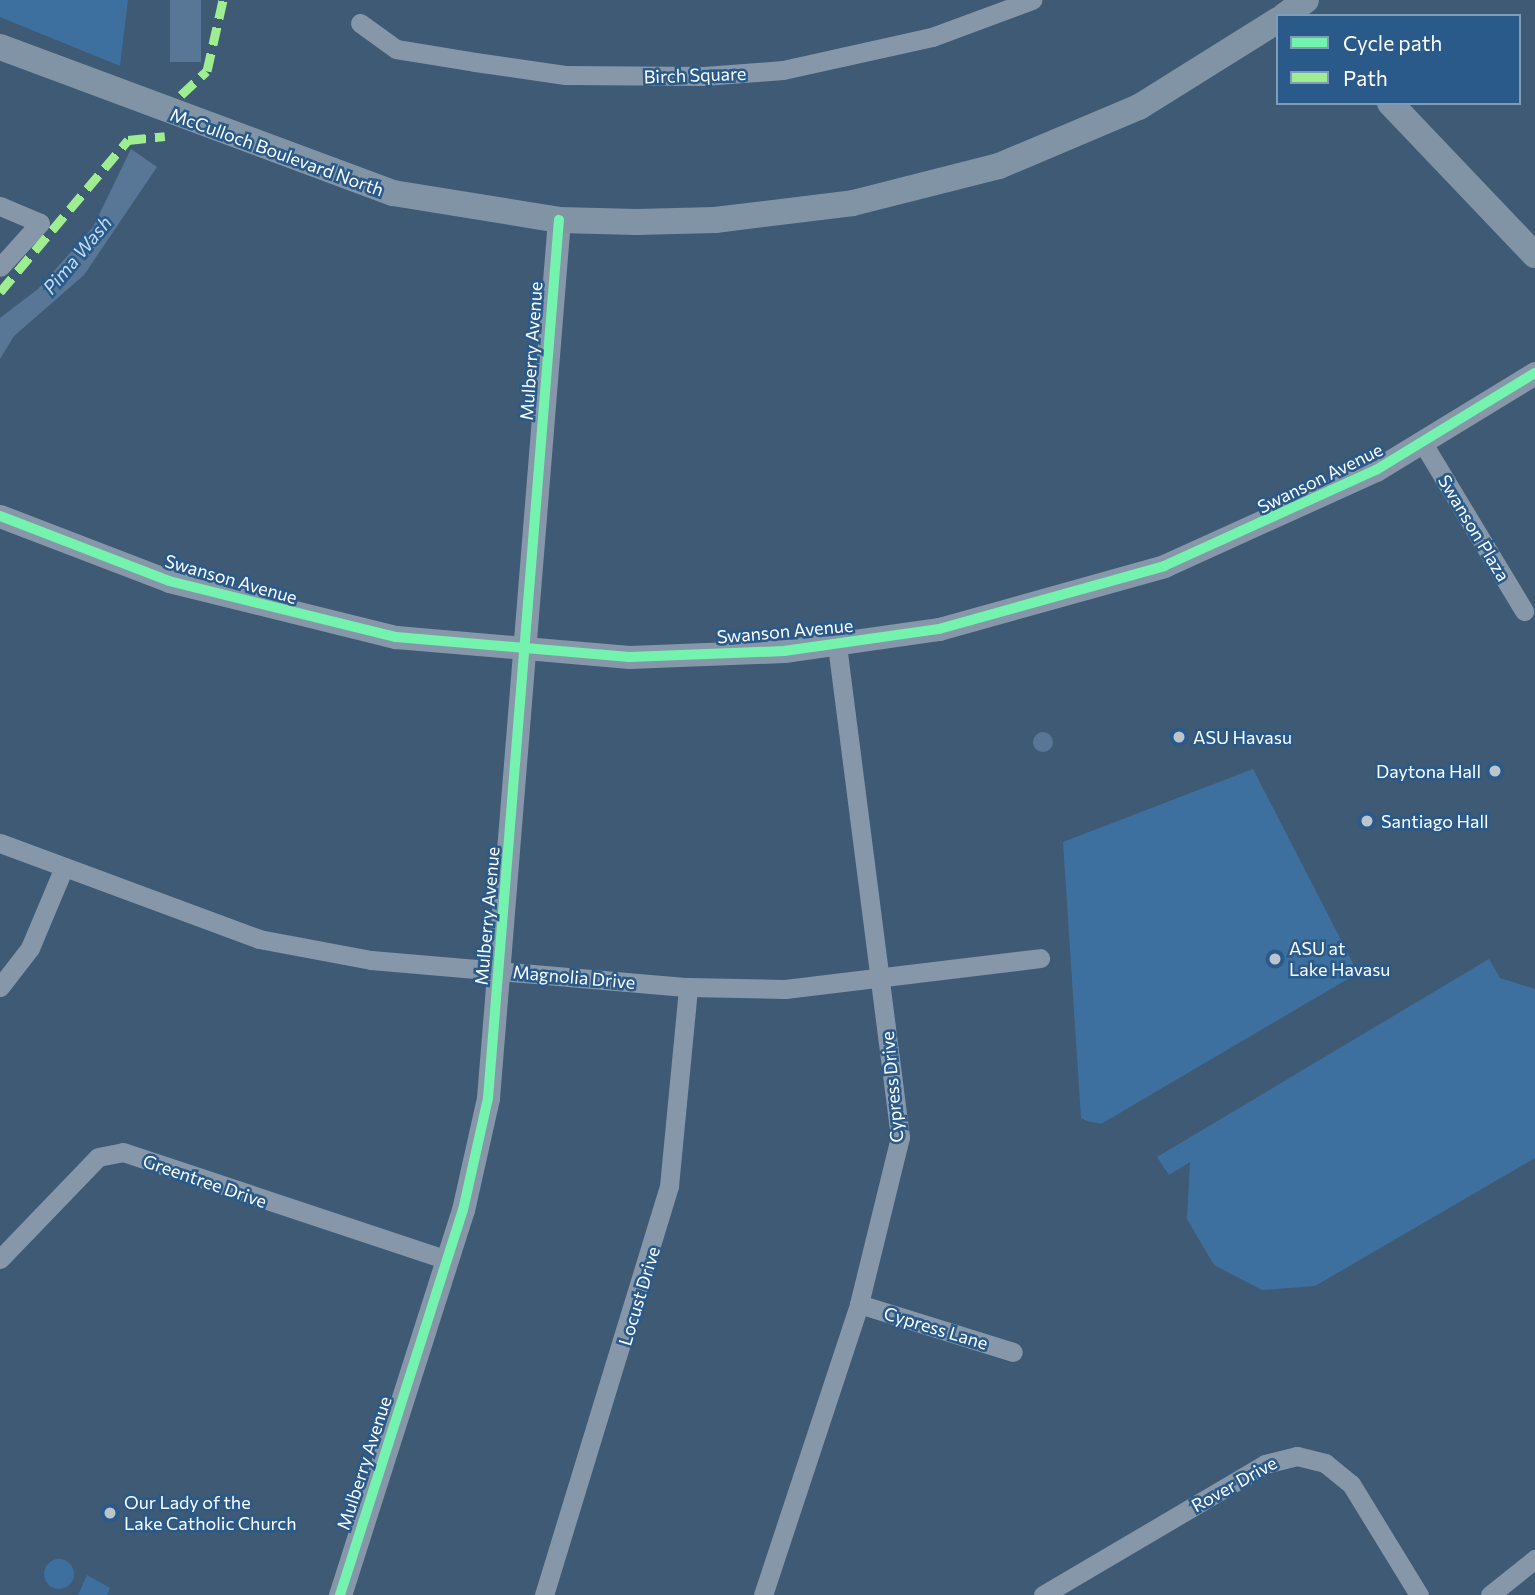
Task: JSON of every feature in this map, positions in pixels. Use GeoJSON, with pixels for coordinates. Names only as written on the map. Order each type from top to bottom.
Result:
{"type":"FeatureCollection","features":[{"type":"Feature","properties":{"kind":"main road","name":"McCulloch Boulevard North"},"geometry":{"type":"LineString","coordinates":[[0,47],[332,175],[393,193],[559,220],[769,215],[853,203],[999,166],[1139,107],[1276,21]]}},
{"type":"Feature","properties":{"kind":"main road"},"geometry":{"type":"LineString","coordinates":[[1392,105],[1535,255]]}},
{"type":"Feature","properties":{"kind":"street","name":"Birch Square"},"geometry":{"type":"LineString","coordinates":[[360,23],[396,49],[475,62],[565,75],[704,76],[783,70],[932,37],[1032,0]]}},
{"type":"Feature","properties":{"kind":"street"},"geometry":{"type":"LineString","coordinates":[[0,206],[40,223],[0,267]]}},
{"type":"Feature","properties":{"kind":"street","name":"Mulberry Avenue"},"geometry":{"type":"LineString","coordinates":[[340,1595],[447,1259],[488,1098],[559,220]]}},
{"type":"Feature","properties":{"kind":"street","name":"Swanson Avenue"},"geometry":{"type":"LineString","coordinates":[[0,516],[244,603],[396,637],[526,652],[706,656],[837,645],[1014,612],[1164,566],[1307,506],[1424,445],[1535,373]]}},
{"type":"Feature","properties":{"kind":"street","name":"Swanson Plaza"},"geometry":{"type":"LineString","coordinates":[[1424,445],[1524,611]]}},
{"type":"Feature","properties":{"kind":"street","name":"Cypress Drive"},"geometry":{"type":"LineString","coordinates":[[763,1595],[859,1304],[900,1137],[837,645]]}},
{"type":"Feature","properties":{"kind":"street","name":"Magnolia Drive"},"geometry":{"type":"LineString","coordinates":[[0,843],[259,939],[371,960],[688,987],[785,989],[1041,958]]}},
{"type":"Feature","properties":{"kind":"street"},"geometry":{"type":"LineString","coordinates":[[0,987],[30,948],[64,867]]}},
{"type":"Feature","properties":{"kind":"street","name":"Locust Drive"},"geometry":{"type":"LineString","coordinates":[[544,1595],[669,1186],[688,987]]}},
{"type":"Feature","properties":{"kind":"street","name":"Greentree Drive"},"geometry":{"type":"LineString","coordinates":[[0,1259],[98,1157],[123,1152],[447,1259]]}},
{"type":"Feature","properties":{"kind":"street","name":"Cypress Lane"},"geometry":{"type":"LineString","coordinates":[[859,1304],[1013,1352]]}},
{"type":"Feature","properties":{"kind":"street","name":"Rover Drive"},"geometry":{"type":"LineString","coordinates":[[1043,1595],[1265,1464],[1297,1456],[1325,1463],[1351,1484],[1419,1595]]}},
{"type":"Feature","properties":{"kind":"street"},"geometry":{"type":"LineString","coordinates":[[1490,1595],[1535,1559]]}},
{"type":"Feature","properties":{"kind":"shaded area"},"geometry":{"type":"Polygon","coordinates":[[[0,0],[128,0],[120,66],[0,17],[0,0]]]}},
{"type":"Feature","properties":{"kind":"shaded area"},"geometry":{"type":"Polygon","coordinates":[[[1253,769],[1358,973],[1101,1124],[1087,1121],[1081,1118],[1063,842],[1253,769]]]}},
{"type":"Feature","properties":{"kind":"shaded area"},"geometry":{"type":"Polygon","coordinates":[[[1489,959],[1500,978],[1535,989],[1535,1158],[1315,1286],[1262,1290],[1214,1265],[1187,1219],[1190,1162],[1169,1175],[1157,1157],[1489,959]]]}},
{"type":"Feature","properties":{"kind":"shaded area"},"geometry":{"type":"Polygon","coordinates":[[[59,1559],[65,1560],[73,1568],[73,1580],[65,1588],[59,1589],[53,1588],[45,1580],[44,1574],[45,1568],[53,1560],[59,1559]]]}},
{"type":"Feature","properties":{"kind":"shaded area"},"geometry":{"type":"Polygon","coordinates":[[[87,1575],[110,1588],[107,1595],[78,1595],[87,1575]]]}},
{"type":"Feature","properties":{"kind":"water"},"geometry":{"type":"Polygon","coordinates":[[[170,0],[201,0],[201,62],[170,62],[170,0]]]}},
{"type":"Feature","properties":{"kind":"water","name":"Pima Wash"},"geometry":{"type":"Polygon","coordinates":[[[131,149],[157,167],[84,275],[14,336],[0,359],[0,318],[38,289],[93,227],[131,149]]]}},
{"type":"Feature","properties":{"kind":"water"},"geometry":{"type":"Polygon","coordinates":[[[1043,732],[1050,735],[1053,742],[1050,749],[1043,752],[1036,749],[1033,742],[1036,735],[1043,732]]]}},
{"type":"Feature","properties":{"kind":"marked path"},"geometry":{"type":"LineString","coordinates":[[181,95],[207,71],[223,0]]}},
{"type":"Feature","properties":{"kind":"marked path"},"geometry":{"type":"LineString","coordinates":[[0,292],[128,140],[165,136]]}},
{"type":"Feature","properties":{"kind":"cycle path"},"geometry":{"type":"LineString","coordinates":[[340,1595],[463,1210],[488,1098],[559,220]]}},
{"type":"Feature","properties":{"kind":"cycle path"},"geometry":{"type":"LineString","coordinates":[[0,516],[169,581],[396,637],[629,657],[784,651],[939,629],[1164,566],[1376,470],[1535,373]]}},
{"type":"Feature","properties":{"kind":"place","name":"ASU Havasu"},"geometry":{"type":"Point","coordinates":[1179,737]}},
{"type":"Feature","properties":{"kind":"place","name":"Daytona Hall"},"geometry":{"type":"Point","coordinates":[1495,771]}},
{"type":"Feature","properties":{"kind":"place","name":"Santiago Hall"},"geometry":{"type":"Point","coordinates":[1367,821]}},
{"type":"Feature","properties":{"kind":"place","name":"ASU at Lake Havasu"},"geometry":{"type":"Point","coordinates":[1275,959]}},
{"type":"Feature","properties":{"kind":"place","name":"Our Lady of the Lake Catholic Church"},"geometry":{"type":"Point","coordinates":[110,1513]}}]}
